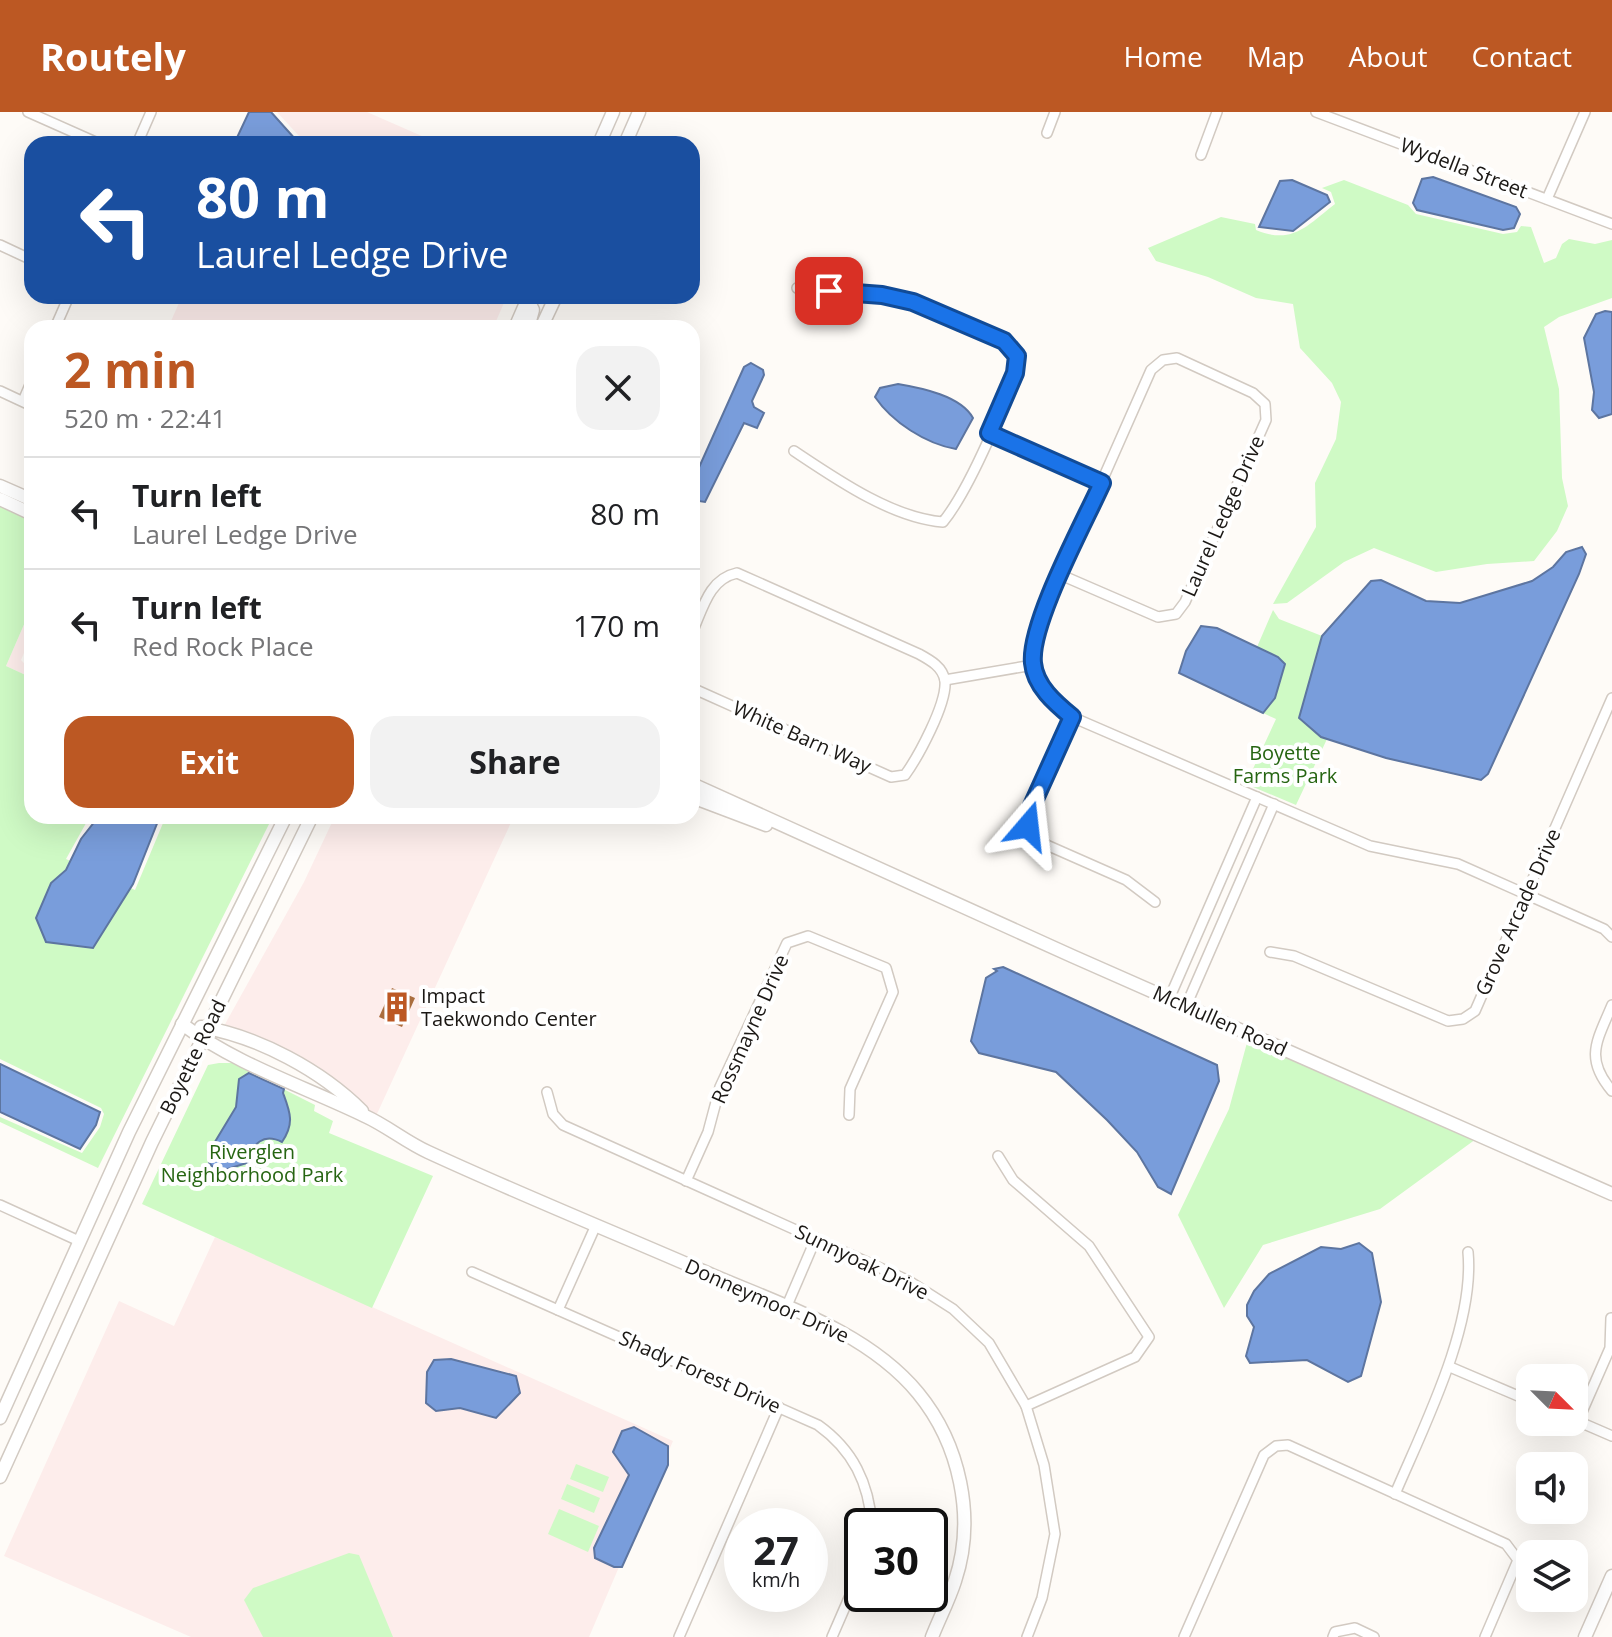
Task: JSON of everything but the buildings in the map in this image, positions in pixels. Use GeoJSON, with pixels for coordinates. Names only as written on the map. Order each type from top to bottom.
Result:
{"type":"FeatureCollection","features":[{"type":"Feature","properties":{"kind":"street"},"geometry":{"type":"LineString","coordinates":[[28,112],[82,136]]}},
{"type":"Feature","properties":{"kind":"street"},"geometry":{"type":"LineString","coordinates":[[140,136],[151,112]]}},
{"type":"Feature","properties":{"kind":"street"},"geometry":{"type":"LineString","coordinates":[[602,136],[613,112]]}},
{"type":"Feature","properties":{"kind":"street"},"geometry":{"type":"LineString","coordinates":[[628,136],[639,112]]}},
{"type":"Feature","properties":{"kind":"street"},"geometry":{"type":"LineString","coordinates":[[1047,133],[1055,112]]}},
{"type":"Feature","properties":{"kind":"street"},"geometry":{"type":"LineString","coordinates":[[1201,155],[1217,112]]}},
{"type":"Feature","properties":{"kind":"street","name":"Wydella Street"},"geometry":{"type":"LineString","coordinates":[[1316,112],[1612,224]]}},
{"type":"Feature","properties":{"kind":"street"},"geometry":{"type":"LineString","coordinates":[[1547,199],[1585,112]]}},
{"type":"Feature","properties":{"kind":"street"},"geometry":{"type":"LineString","coordinates":[[0,245],[24,256]]}},
{"type":"Feature","properties":{"kind":"street"},"geometry":{"type":"LineString","coordinates":[[794,451],[843,485],[923,520],[943,522],[956,506],[989,433],[1015,373],[1017,356],[1004,341],[913,302],[882,295],[797,288]]}},
{"type":"Feature","properties":{"kind":"street","name":"Laurel Ledge Drive"},"geometry":{"type":"LineString","coordinates":[[1033,665],[1037,628],[1151,370],[1163,360],[1177,358],[1253,393],[1265,404],[1266,420],[1185,602],[1176,614],[1158,617],[1061,575]]}},
{"type":"Feature","properties":{"kind":"street"},"geometry":{"type":"LineString","coordinates":[[0,391],[24,403]]}},
{"type":"Feature","properties":{"kind":"street"},"geometry":{"type":"LineString","coordinates":[[989,433],[1102,483]]}},
{"type":"Feature","properties":{"kind":"street"},"geometry":{"type":"LineString","coordinates":[[0,486],[24,496]]}},
{"type":"Feature","properties":{"kind":"street"},"geometry":{"type":"LineString","coordinates":[[0,499],[24,510]]}},
{"type":"Feature","properties":{"kind":"street"},"geometry":{"type":"LineString","coordinates":[[700,615],[713,586],[723,576],[737,573],[919,654],[937,665],[945,680],[1033,665],[1052,701],[1072,717],[1370,846],[1458,864],[1604,929],[1612,937]]}},
{"type":"Feature","properties":{"kind":"street","name":"White Barn Way"},"geometry":{"type":"LineString","coordinates":[[700,692],[891,777],[905,775],[915,762],[942,699],[945,680]]}},
{"type":"Feature","properties":{"kind":"street","name":"Grove Arcade Drive"},"geometry":{"type":"LineString","coordinates":[[1270,952],[1294,956],[1448,1021],[1463,1019],[1475,1011],[1612,698]]}},
{"type":"Feature","properties":{"kind":"street"},"geometry":{"type":"LineString","coordinates":[[1072,717],[1030,810],[1028,826],[1033,839],[1126,880],[1155,902]]}},
{"type":"Feature","properties":{"kind":"street","name":"McMullen Road"},"geometry":{"type":"LineString","coordinates":[[700,789],[728,806]]}},
{"type":"Feature","properties":{"kind":"street"},"geometry":{"type":"LineString","coordinates":[[1169,999],[1257,797]]}},
{"type":"Feature","properties":{"kind":"street","name":"McMullen Road"},"geometry":{"type":"LineString","coordinates":[[700,799],[728,806],[829,847],[1612,1194]]}},
{"type":"Feature","properties":{"kind":"street"},"geometry":{"type":"LineString","coordinates":[[1186,1006],[1274,804]]}},
{"type":"Feature","properties":{"kind":"street","name":"Boyette Road"},"geometry":{"type":"LineString","coordinates":[[0,1418],[79,1241],[182,1024],[282,824]]}},
{"type":"Feature","properties":{"kind":"street","name":"Boyette Road"},"geometry":{"type":"LineString","coordinates":[[0,1477],[102,1247],[308,824]]}},
{"type":"Feature","properties":{"kind":"street","name":"Rossmayne Drive"},"geometry":{"type":"LineString","coordinates":[[686,1181],[708,1132],[720,1087],[787,943],[808,936],[886,968],[893,992],[850,1089],[849,1115]]}},
{"type":"Feature","properties":{"kind":"street"},"geometry":{"type":"LineString","coordinates":[[1612,1005],[1595,1047],[1596,1068],[1612,1091]]}},
{"type":"Feature","properties":{"kind":"street","name":"Donneymoor Drive"},"geometry":{"type":"LineString","coordinates":[[182,1024],[204,1033],[223,1030],[316,1071],[368,1117]]}},
{"type":"Feature","properties":{"kind":"street","name":"Donneymoor Drive"},"geometry":{"type":"LineString","coordinates":[[204,1033],[214,1048],[368,1117],[426,1151],[786,1308],[864,1344],[888,1360],[920,1395],[944,1435],[957,1465],[963,1503],[963,1544],[956,1580],[932,1637]]}},
{"type":"Feature","properties":{"kind":"street","name":"Sunnyoak Drive"},"geometry":{"type":"LineString","coordinates":[[547,1092],[553,1114],[563,1125],[909,1281],[953,1309],[989,1343],[1026,1406],[1044,1465],[1055,1534],[1042,1598],[1027,1637]]}},
{"type":"Feature","properties":{"kind":"street"},"geometry":{"type":"LineString","coordinates":[[998,1156],[1013,1180],[1089,1246],[1149,1337],[1135,1357],[1026,1406]]}},
{"type":"Feature","properties":{"kind":"street"},"geometry":{"type":"LineString","coordinates":[[1,1207],[79,1241]]}},
{"type":"Feature","properties":{"kind":"street"},"geometry":{"type":"LineString","coordinates":[[558,1310],[596,1225]]}},
{"type":"Feature","properties":{"kind":"street"},"geometry":{"type":"LineString","coordinates":[[786,1308],[816,1238]]}},
{"type":"Feature","properties":{"kind":"street"},"geometry":{"type":"LineString","coordinates":[[1395,1494],[1450,1367],[1470,1272],[1468,1252]]}},
{"type":"Feature","properties":{"kind":"street","name":"Shady Forest Drive"},"geometry":{"type":"LineString","coordinates":[[472,1272],[818,1425],[848,1451],[861,1473],[870,1508]]}},
{"type":"Feature","properties":{"kind":"street"},"geometry":{"type":"LineString","coordinates":[[1588,1395],[1610,1348],[1611,1318]]}},
{"type":"Feature","properties":{"kind":"street"},"geometry":{"type":"LineString","coordinates":[[1450,1367],[1516,1395]]}},
{"type":"Feature","properties":{"kind":"street"},"geometry":{"type":"LineString","coordinates":[[679,1637],[779,1407]]}},
{"type":"Feature","properties":{"kind":"street"},"geometry":{"type":"LineString","coordinates":[[1588,1425],[1612,1436]]}},
{"type":"Feature","properties":{"kind":"street"},"geometry":{"type":"LineString","coordinates":[[1184,1637],[1264,1455],[1276,1446],[1288,1445],[1506,1544],[1518,1560],[1485,1637]]}},
{"type":"Feature","properties":{"kind":"street"},"geometry":{"type":"LineString","coordinates":[[1585,1637],[1612,1576]]}},
{"type":"Feature","properties":{"kind":"street"},"geometry":{"type":"LineString","coordinates":[[832,1637],[844,1609]]}},
{"type":"Feature","properties":{"kind":"street"},"geometry":{"type":"LineString","coordinates":[[1333,1637],[1335,1632],[1355,1628],[1374,1637]]}},
{"type":"Feature","properties":{"kind":"shaded area"},"geometry":{"type":"Polygon","coordinates":[[[277,112],[367,112],[422,136],[299,136],[277,112]]]}},
{"type":"Feature","properties":{"kind":"shaded area"},"geometry":{"type":"Polygon","coordinates":[[[178,304],[504,304],[496,320],[172,320],[178,304]]]}},
{"type":"Feature","properties":{"kind":"shaded area"},"geometry":{"type":"Polygon","coordinates":[[[24,624],[21,660],[24,674],[6,666],[24,624]]]}},
{"type":"Feature","properties":{"kind":"shaded area"},"geometry":{"type":"Polygon","coordinates":[[[331,824],[510,824],[376,1116],[319,1067],[224,1026],[304,882],[331,824]]]}},
{"type":"Feature","properties":{"kind":"shaded area"},"geometry":{"type":"Polygon","coordinates":[[[215,1237],[673,1441],[589,1637],[191,1637],[4,1556],[119,1301],[174,1326],[215,1237]]]}},
{"type":"Feature","properties":{"kind":"green space"},"geometry":{"type":"Polygon","coordinates":[[[1344,180],[1408,205],[1416,214],[1503,234],[1517,232],[1521,226],[1531,227],[1544,263],[1556,258],[1562,244],[1569,239],[1595,244],[1612,240],[1612,298],[1559,317],[1544,327],[1559,389],[1562,478],[1568,506],[1557,531],[1534,561],[1436,572],[1374,548],[1344,562],[1287,603],[1273,604],[1316,527],[1315,483],[1336,439],[1341,402],[1332,383],[1300,348],[1293,304],[1256,298],[1208,277],[1156,261],[1148,248],[1221,217],[1255,224],[1256,230],[1269,234],[1298,231],[1335,204],[1331,192],[1322,188],[1344,180]]]}},
{"type":"Feature","properties":{"kind":"green space"},"geometry":{"type":"Polygon","coordinates":[[[0,505],[24,516],[24,624],[6,666],[24,674],[24,824],[86,824],[66,859],[135,890],[163,824],[269,824],[98,1168],[0,1122],[0,1117],[82,1153],[100,1127],[104,1114],[101,1108],[0,1059],[0,505]]]}},
{"type":"Feature","properties":{"kind":"green space","name":"Boyette Farms Park"},"geometry":{"type":"Polygon","coordinates":[[[1273,610],[1279,619],[1322,636],[1315,664],[1321,737],[1327,739],[1296,805],[1246,784],[1276,719],[1263,713],[1275,698],[1278,657],[1257,647],[1273,610]]]}},
{"type":"Feature","properties":{"kind":"green space"},"geometry":{"type":"Polygon","coordinates":[[[1248,1039],[1476,1139],[1380,1209],[1263,1245],[1224,1308],[1178,1215],[1229,1109],[1248,1039]]]}},
{"type":"Feature","properties":{"kind":"green space","name":"Riverglen Neighborhood Park"},"geometry":{"type":"Polygon","coordinates":[[[232,1063],[315,1105],[314,1111],[333,1121],[329,1133],[433,1176],[372,1308],[142,1204],[208,1065],[232,1063]]]}},
{"type":"Feature","properties":{"kind":"green space"},"geometry":{"type":"Polygon","coordinates":[[[576,1464],[609,1477],[603,1492],[570,1479],[576,1464]]]}},
{"type":"Feature","properties":{"kind":"green space"},"geometry":{"type":"Polygon","coordinates":[[[567,1484],[600,1498],[594,1513],[561,1499],[567,1484]]]}},
{"type":"Feature","properties":{"kind":"green space"},"geometry":{"type":"Polygon","coordinates":[[[559,1509],[599,1526],[588,1552],[548,1534],[559,1509]]]}},
{"type":"Feature","properties":{"kind":"green space"},"geometry":{"type":"Polygon","coordinates":[[[349,1553],[359,1555],[393,1637],[263,1637],[244,1600],[253,1588],[349,1553]]]}},
{"type":"Feature","properties":{"kind":"water"},"geometry":{"type":"Polygon","coordinates":[[[249,112],[271,112],[292,136],[238,136],[249,112]]]}},
{"type":"Feature","properties":{"kind":"water"},"geometry":{"type":"Polygon","coordinates":[[[1433,177],[1516,207],[1520,214],[1514,228],[1503,230],[1417,210],[1413,203],[1422,179],[1433,177]]]}},
{"type":"Feature","properties":{"kind":"water"},"geometry":{"type":"Polygon","coordinates":[[[1292,180],[1327,195],[1330,202],[1293,231],[1259,227],[1280,181],[1292,180]]]}},
{"type":"Feature","properties":{"kind":"water"},"geometry":{"type":"Polygon","coordinates":[[[1612,312],[1612,414],[1599,418],[1592,410],[1594,392],[1584,338],[1596,314],[1612,312]]]}},
{"type":"Feature","properties":{"kind":"water"},"geometry":{"type":"Polygon","coordinates":[[[751,363],[763,370],[764,375],[752,401],[754,407],[764,413],[757,428],[744,423],[705,502],[700,501],[700,465],[744,367],[751,363]]]}},
{"type":"Feature","properties":{"kind":"water"},"geometry":{"type":"Polygon","coordinates":[[[898,384],[940,394],[967,410],[973,418],[956,449],[922,437],[900,423],[882,406],[875,397],[880,388],[898,384]]]}},
{"type":"Feature","properties":{"kind":"water"},"geometry":{"type":"Polygon","coordinates":[[[1582,547],[1586,554],[1579,574],[1488,774],[1481,780],[1386,758],[1321,737],[1299,718],[1322,636],[1371,581],[1381,580],[1426,601],[1460,603],[1532,581],[1553,567],[1566,552],[1582,547]]]}},
{"type":"Feature","properties":{"kind":"water"},"geometry":{"type":"Polygon","coordinates":[[[1201,626],[1217,628],[1278,657],[1285,664],[1275,698],[1263,713],[1179,673],[1186,651],[1201,626]]]}},
{"type":"Feature","properties":{"kind":"water"},"geometry":{"type":"Polygon","coordinates":[[[93,824],[157,824],[133,884],[93,948],[46,942],[36,918],[51,883],[66,870],[81,839],[93,824]]]}},
{"type":"Feature","properties":{"kind":"water"},"geometry":{"type":"Polygon","coordinates":[[[1003,967],[1217,1065],[1219,1081],[1171,1194],[1158,1187],[1137,1152],[1056,1072],[979,1053],[971,1041],[986,978],[997,971],[994,969],[1003,967]]]}},
{"type":"Feature","properties":{"kind":"water"},"geometry":{"type":"Polygon","coordinates":[[[0,1064],[100,1112],[96,1125],[80,1149],[0,1112],[0,1064]]]}},
{"type":"Feature","properties":{"kind":"water"},"geometry":{"type":"Polygon","coordinates":[[[249,1073],[284,1089],[289,1129],[282,1142],[264,1139],[256,1145],[250,1162],[218,1172],[209,1163],[210,1150],[236,1107],[239,1079],[249,1073]]]}},
{"type":"Feature","properties":{"kind":"water"},"geometry":{"type":"Polygon","coordinates":[[[1359,1243],[1372,1253],[1381,1302],[1361,1376],[1348,1382],[1307,1360],[1250,1363],[1246,1356],[1254,1327],[1247,1316],[1247,1305],[1269,1274],[1321,1247],[1341,1249],[1359,1243]]]}},
{"type":"Feature","properties":{"kind":"water"},"geometry":{"type":"Polygon","coordinates":[[[451,1359],[516,1376],[520,1393],[496,1418],[460,1408],[436,1411],[426,1403],[427,1372],[434,1360],[451,1359]]]}},
{"type":"Feature","properties":{"kind":"water"},"geometry":{"type":"Polygon","coordinates":[[[634,1427],[668,1446],[668,1465],[622,1567],[614,1567],[595,1558],[594,1548],[629,1475],[613,1452],[622,1431],[634,1427]]]}},
{"type":"Feature","properties":{"kind":"place","name":"Impact Taekwondo Center"},"geometry":{"type":"Point","coordinates":[397,1007]}},
{"type":"Feature","properties":{"kind":"route"},"geometry":{"type":"LineString","coordinates":[[829,291],[882,295],[913,302],[1004,341],[1017,356],[1015,373],[989,433],[1102,483],[1037,628],[1033,665],[1052,701],[1072,717],[1030,810],[1028,826]]}}]}
